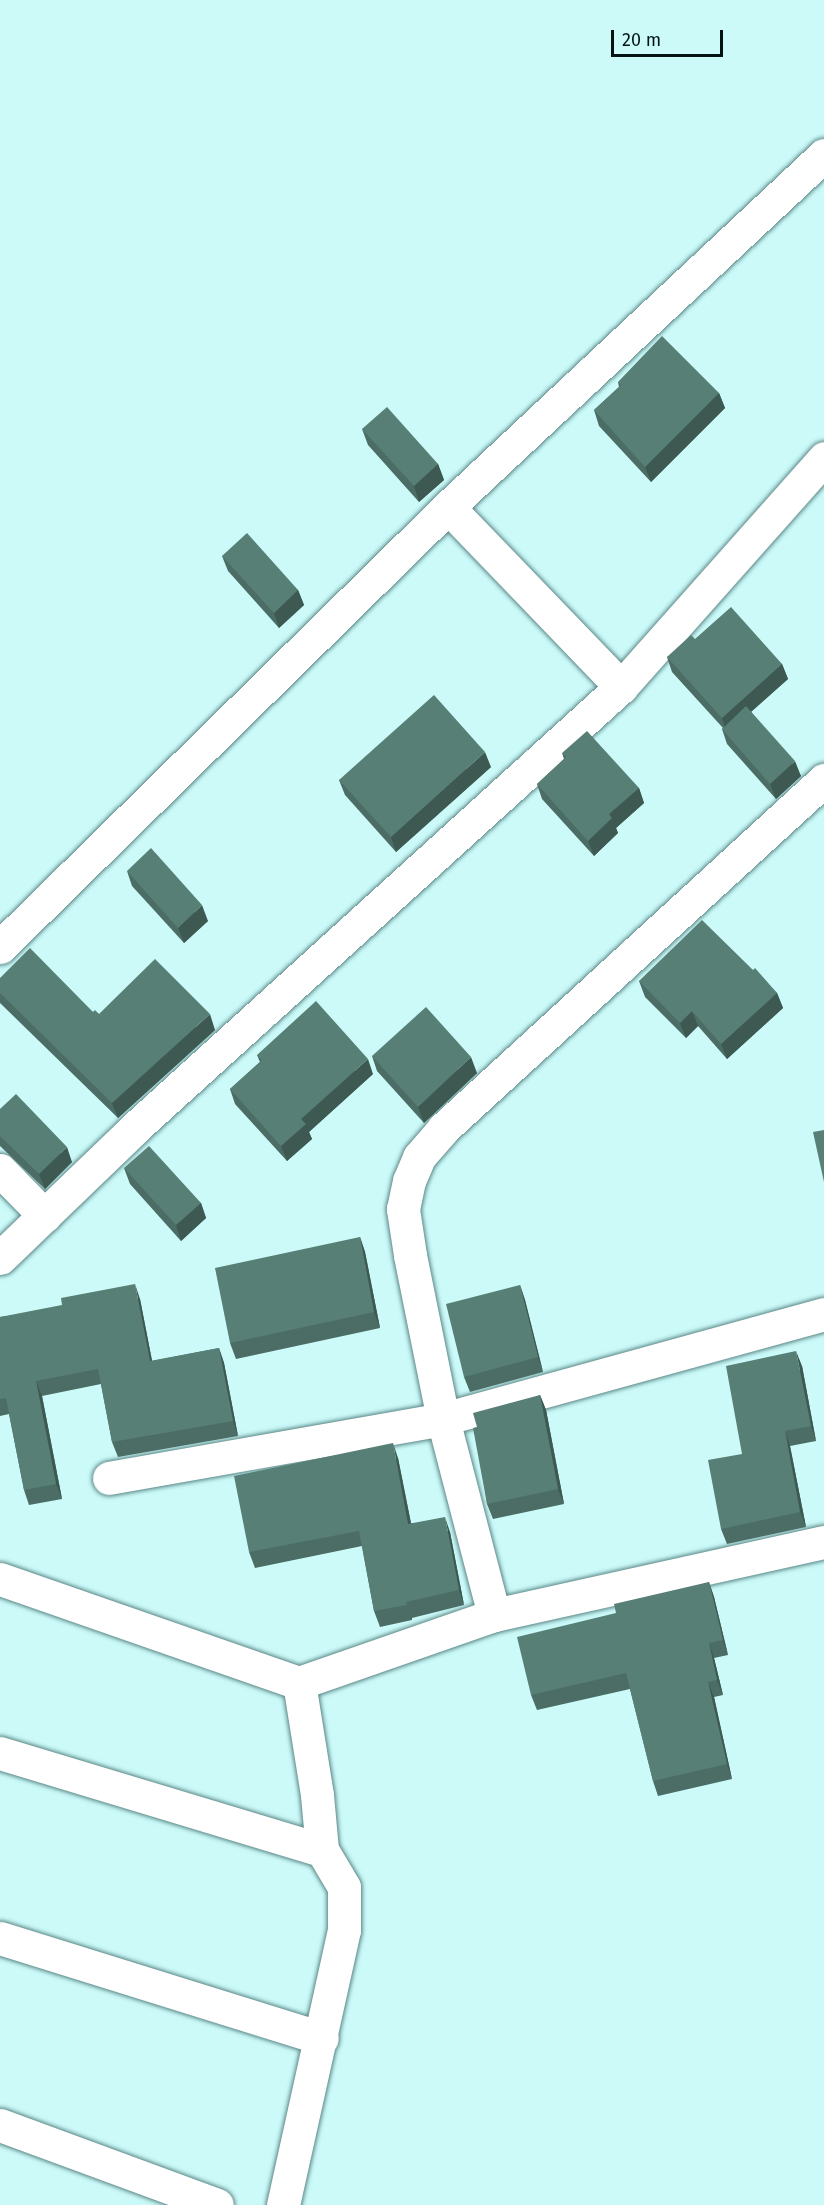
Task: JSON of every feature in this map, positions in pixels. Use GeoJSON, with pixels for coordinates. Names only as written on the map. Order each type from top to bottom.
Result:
{"type":"FeatureCollection","features":[{"type":"Feature","properties":{"kind":"street"},"geometry":{"type":"LineString","coordinates":[[0,947],[448,507],[824,155]]}},
{"type":"Feature","properties":{"kind":"street"},"geometry":{"type":"LineString","coordinates":[[0,1258],[137,1126],[621,687],[824,458]]}},
{"type":"Feature","properties":{"kind":"street"},"geometry":{"type":"LineString","coordinates":[[448,507],[621,687]]}},
{"type":"Feature","properties":{"kind":"street"},"geometry":{"type":"LineString","coordinates":[[494,1615],[443,1419],[402,1209],[419,1158],[442,1129],[824,780]]}},
{"type":"Feature","properties":{"kind":"street"},"geometry":{"type":"LineString","coordinates":[[0,1170],[45,1216]]}},
{"type":"Feature","properties":{"kind":"street"},"geometry":{"type":"LineString","coordinates":[[109,1478],[443,1419],[824,1314]]}},
{"type":"Feature","properties":{"kind":"street"},"geometry":{"type":"LineString","coordinates":[[0,1579],[299,1683],[494,1615],[824,1542]]}},
{"type":"Feature","properties":{"kind":"street"},"geometry":{"type":"LineString","coordinates":[[283,2205],[322,2038],[344,1930],[344,1898],[341,1878],[322,1850],[317,1795],[299,1683]]}},
{"type":"Feature","properties":{"kind":"street"},"geometry":{"type":"LineString","coordinates":[[0,1753],[322,1850]]}},
{"type":"Feature","properties":{"kind":"street"},"geometry":{"type":"LineString","coordinates":[[0,1938],[322,2038]]}},
{"type":"Feature","properties":{"kind":"street"},"geometry":{"type":"LineString","coordinates":[[0,2125],[217,2205]]}},
{"type":"Feature","properties":{"kind":"building"},"geometry":{"type":"Polygon","coordinates":[[[662,336],[719,393],[645,467],[594,410],[621,385],[618,382],[662,336]]]}},
{"type":"Feature","properties":{"kind":"building"},"geometry":{"type":"Polygon","coordinates":[[[387,407],[438,464],[414,486],[362,429],[387,407]]]}},
{"type":"Feature","properties":{"kind":"building"},"geometry":{"type":"Polygon","coordinates":[[[247,533],[298,590],[274,613],[222,556],[247,533]]]}},
{"type":"Feature","properties":{"kind":"building"},"geometry":{"type":"Polygon","coordinates":[[[731,607],[782,664],[722,718],[667,657],[691,635],[695,639],[731,607]]]}},
{"type":"Feature","properties":{"kind":"building"},"geometry":{"type":"Polygon","coordinates":[[[434,695],[485,752],[391,837],[339,780],[434,695]]]}},
{"type":"Feature","properties":{"kind":"building"},"geometry":{"type":"Polygon","coordinates":[[[746,706],[795,761],[770,784],[722,729],[746,706]]]}},
{"type":"Feature","properties":{"kind":"building"},"geometry":{"type":"Polygon","coordinates":[[[587,731],[639,788],[609,814],[612,818],[588,841],[537,784],[566,757],[562,753],[587,731]]]}},
{"type":"Feature","properties":{"kind":"building"},"geometry":{"type":"Polygon","coordinates":[[[151,848],[202,905],[178,928],[127,871],[151,848]]]}},
{"type":"Feature","properties":{"kind":"building"},"geometry":{"type":"Polygon","coordinates":[[[702,920],[753,970],[755,968],[777,993],[721,1044],[692,1011],[680,1023],[639,981],[702,920]]]}},
{"type":"Feature","properties":{"kind":"building"},"geometry":{"type":"Polygon","coordinates":[[[30,948],[93,1012],[95,1010],[99,1014],[155,959],[210,1014],[112,1103],[0,993],[0,978],[30,948]]]}},
{"type":"Feature","properties":{"kind":"building"},"geometry":{"type":"Polygon","coordinates":[[[316,1001],[368,1059],[301,1119],[306,1124],[281,1146],[230,1089],[262,1060],[257,1055],[316,1001]]]}},
{"type":"Feature","properties":{"kind":"building"},"geometry":{"type":"Polygon","coordinates":[[[426,1007],[471,1057],[418,1107],[372,1056],[426,1007]]]}},
{"type":"Feature","properties":{"kind":"building"},"geometry":{"type":"Polygon","coordinates":[[[16,1094],[67,1147],[39,1174],[0,1136],[0,1109],[16,1094]]]}},
{"type":"Feature","properties":{"kind":"building"},"geometry":{"type":"Polygon","coordinates":[[[824,1130],[824,1182],[813,1132],[824,1130]]]}},
{"type":"Feature","properties":{"kind":"building"},"geometry":{"type":"Polygon","coordinates":[[[149,1146],[201,1203],[176,1225],[124,1168],[149,1146]]]}},
{"type":"Feature","properties":{"kind":"building"},"geometry":{"type":"Polygon","coordinates":[[[360,1237],[374,1312],[230,1343],[215,1268],[360,1237]]]}},
{"type":"Feature","properties":{"kind":"building"},"geometry":{"type":"Polygon","coordinates":[[[135,1284],[150,1361],[219,1348],[233,1421],[112,1442],[98,1369],[36,1381],[56,1484],[24,1490],[6,1398],[0,1399],[0,1317],[62,1305],[61,1298],[135,1284]]]}},
{"type":"Feature","properties":{"kind":"building"},"geometry":{"type":"Polygon","coordinates":[[[520,1285],[538,1357],[464,1377],[446,1304],[520,1285]]]}},
{"type":"Feature","properties":{"kind":"building"},"geometry":{"type":"Polygon","coordinates":[[[796,1351],[811,1426],[785,1431],[800,1512],[721,1529],[708,1460],[742,1454],[726,1366],[796,1351]]]}},
{"type":"Feature","properties":{"kind":"building"},"geometry":{"type":"Polygon","coordinates":[[[540,1395],[558,1489],[487,1504],[473,1428],[477,1427],[473,1413],[540,1395]]]}},
{"type":"Feature","properties":{"kind":"building"},"geometry":{"type":"Polygon","coordinates":[[[393,1443],[408,1524],[445,1517],[459,1590],[406,1602],[407,1605],[374,1611],[359,1531],[249,1552],[234,1476],[393,1443]]]}},
{"type":"Feature","properties":{"kind":"building"},"geometry":{"type":"Polygon","coordinates":[[[709,1582],[723,1640],[709,1643],[717,1680],[708,1682],[727,1764],[653,1781],[626,1673],[531,1695],[517,1637],[616,1613],[614,1604],[709,1582]]]}}]}
